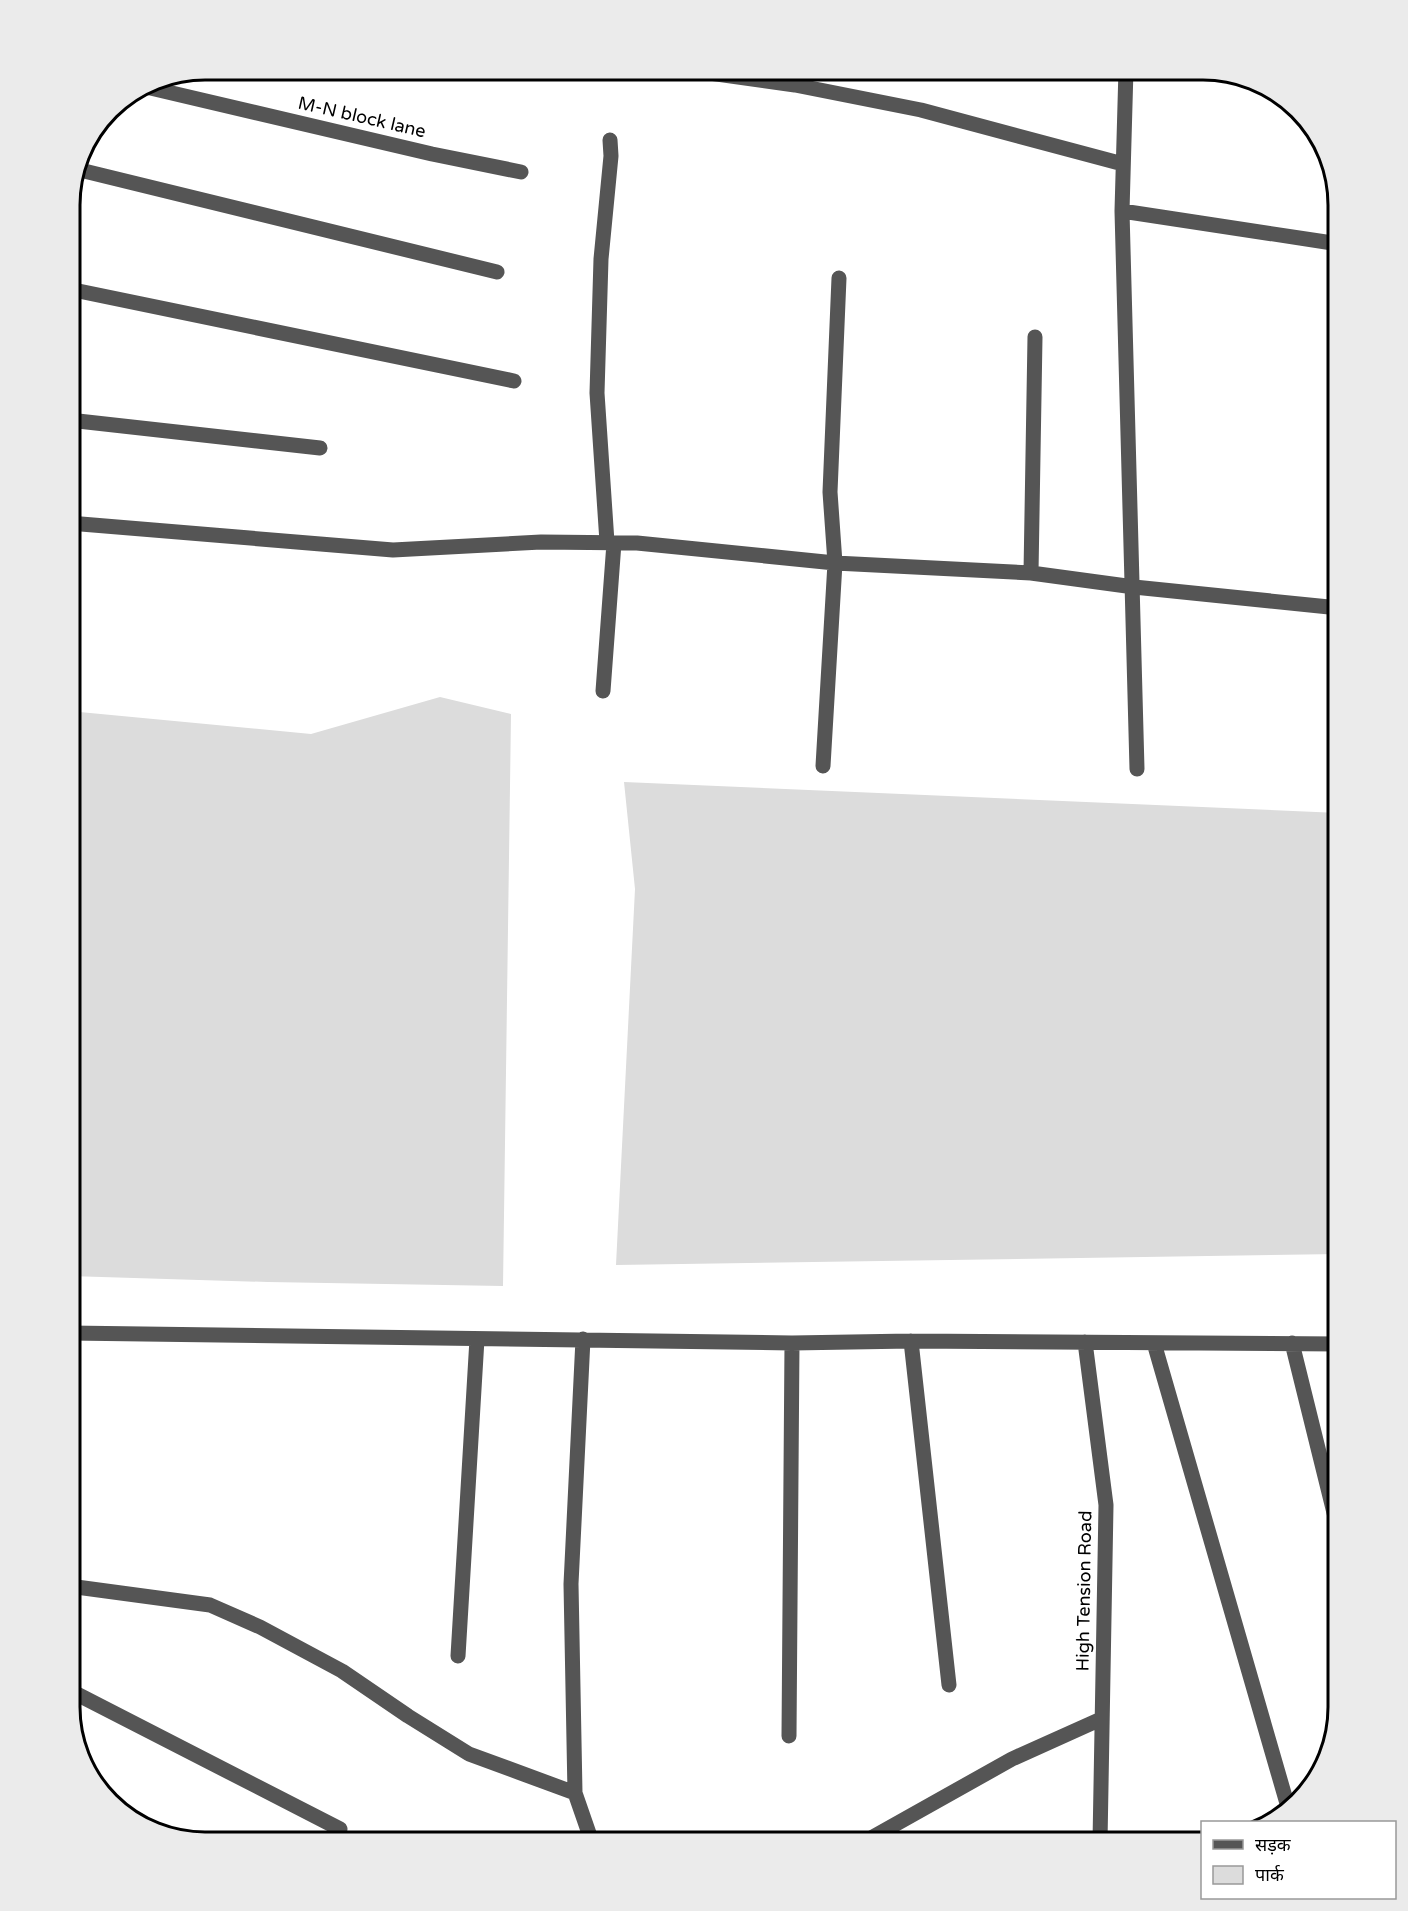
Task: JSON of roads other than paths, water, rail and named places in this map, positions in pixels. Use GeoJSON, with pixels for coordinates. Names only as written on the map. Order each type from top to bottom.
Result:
{"type":"FeatureCollection","features":[{"type":"Feature","properties":{"kind":"street"},"geometry":{"type":"LineString","coordinates":[[759,80],[921,110],[1123,164]]}},
{"type":"Feature","properties":{"kind":"street"},"geometry":{"type":"LineString","coordinates":[[795,85],[796,80]]}},
{"type":"Feature","properties":{"kind":"street"},"geometry":{"type":"LineString","coordinates":[[1126,80],[1122,211],[1134,588],[1137,769]]}},
{"type":"Feature","properties":{"kind":"street","name":"M-N block lane"},"geometry":{"type":"LineString","coordinates":[[156,89],[432,154],[521,172]]}},
{"type":"Feature","properties":{"kind":"street"},"geometry":{"type":"LineString","coordinates":[[603,691],[611,542],[597,393],[601,259],[611,156],[610,140]]}},
{"type":"Feature","properties":{"kind":"street"},"geometry":{"type":"LineString","coordinates":[[84,171],[497,272]]}},
{"type":"Feature","properties":{"kind":"street"},"geometry":{"type":"LineString","coordinates":[[1122,211],[1328,242]]}},
{"type":"Feature","properties":{"kind":"street"},"geometry":{"type":"LineString","coordinates":[[823,766],[835,563],[830,492],[838,279]]}},
{"type":"Feature","properties":{"kind":"street"},"geometry":{"type":"LineString","coordinates":[[80,291],[514,381]]}},
{"type":"Feature","properties":{"kind":"street"},"geometry":{"type":"LineString","coordinates":[[1031,573],[1035,337]]}},
{"type":"Feature","properties":{"kind":"street"},"geometry":{"type":"LineString","coordinates":[[80,421],[320,448]]}},
{"type":"Feature","properties":{"kind":"street"},"geometry":{"type":"LineString","coordinates":[[80,524],[393,550],[542,542],[637,543],[835,563],[1031,573],[1134,588],[1328,607]]}},
{"type":"Feature","properties":{"kind":"street"},"geometry":{"type":"LineString","coordinates":[[79,1333],[792,1343],[911,1341],[1328,1344]]}},
{"type":"Feature","properties":{"kind":"street"},"geometry":{"type":"LineString","coordinates":[[458,1656],[477,1339]]}},
{"type":"Feature","properties":{"kind":"street"},"geometry":{"type":"LineString","coordinates":[[583,1339],[571,1584],[575,1793],[588,1831]]}},
{"type":"Feature","properties":{"kind":"street"},"geometry":{"type":"LineString","coordinates":[[911,1341],[949,1684]]}},
{"type":"Feature","properties":{"kind":"street","name":"High Tension Road"},"geometry":{"type":"LineString","coordinates":[[1085,1342],[1106,1505],[1100,1832]]}},
{"type":"Feature","properties":{"kind":"street"},"geometry":{"type":"LineString","coordinates":[[789,1736],[792,1343]]}},
{"type":"Feature","properties":{"kind":"street"},"geometry":{"type":"LineString","coordinates":[[1154,1343],[1286,1800]]}},
{"type":"Feature","properties":{"kind":"street"},"geometry":{"type":"LineString","coordinates":[[1292,1343],[1328,1489]]}},
{"type":"Feature","properties":{"kind":"street"},"geometry":{"type":"LineString","coordinates":[[79,1587],[210,1605],[260,1627],[342,1671],[469,1754],[575,1793]]}},
{"type":"Feature","properties":{"kind":"street"},"geometry":{"type":"LineString","coordinates":[[79,1695],[340,1829]]}},
{"type":"Feature","properties":{"kind":"street"},"geometry":{"type":"LineString","coordinates":[[882,1832],[1011,1759],[1101,1719]]}}]}
